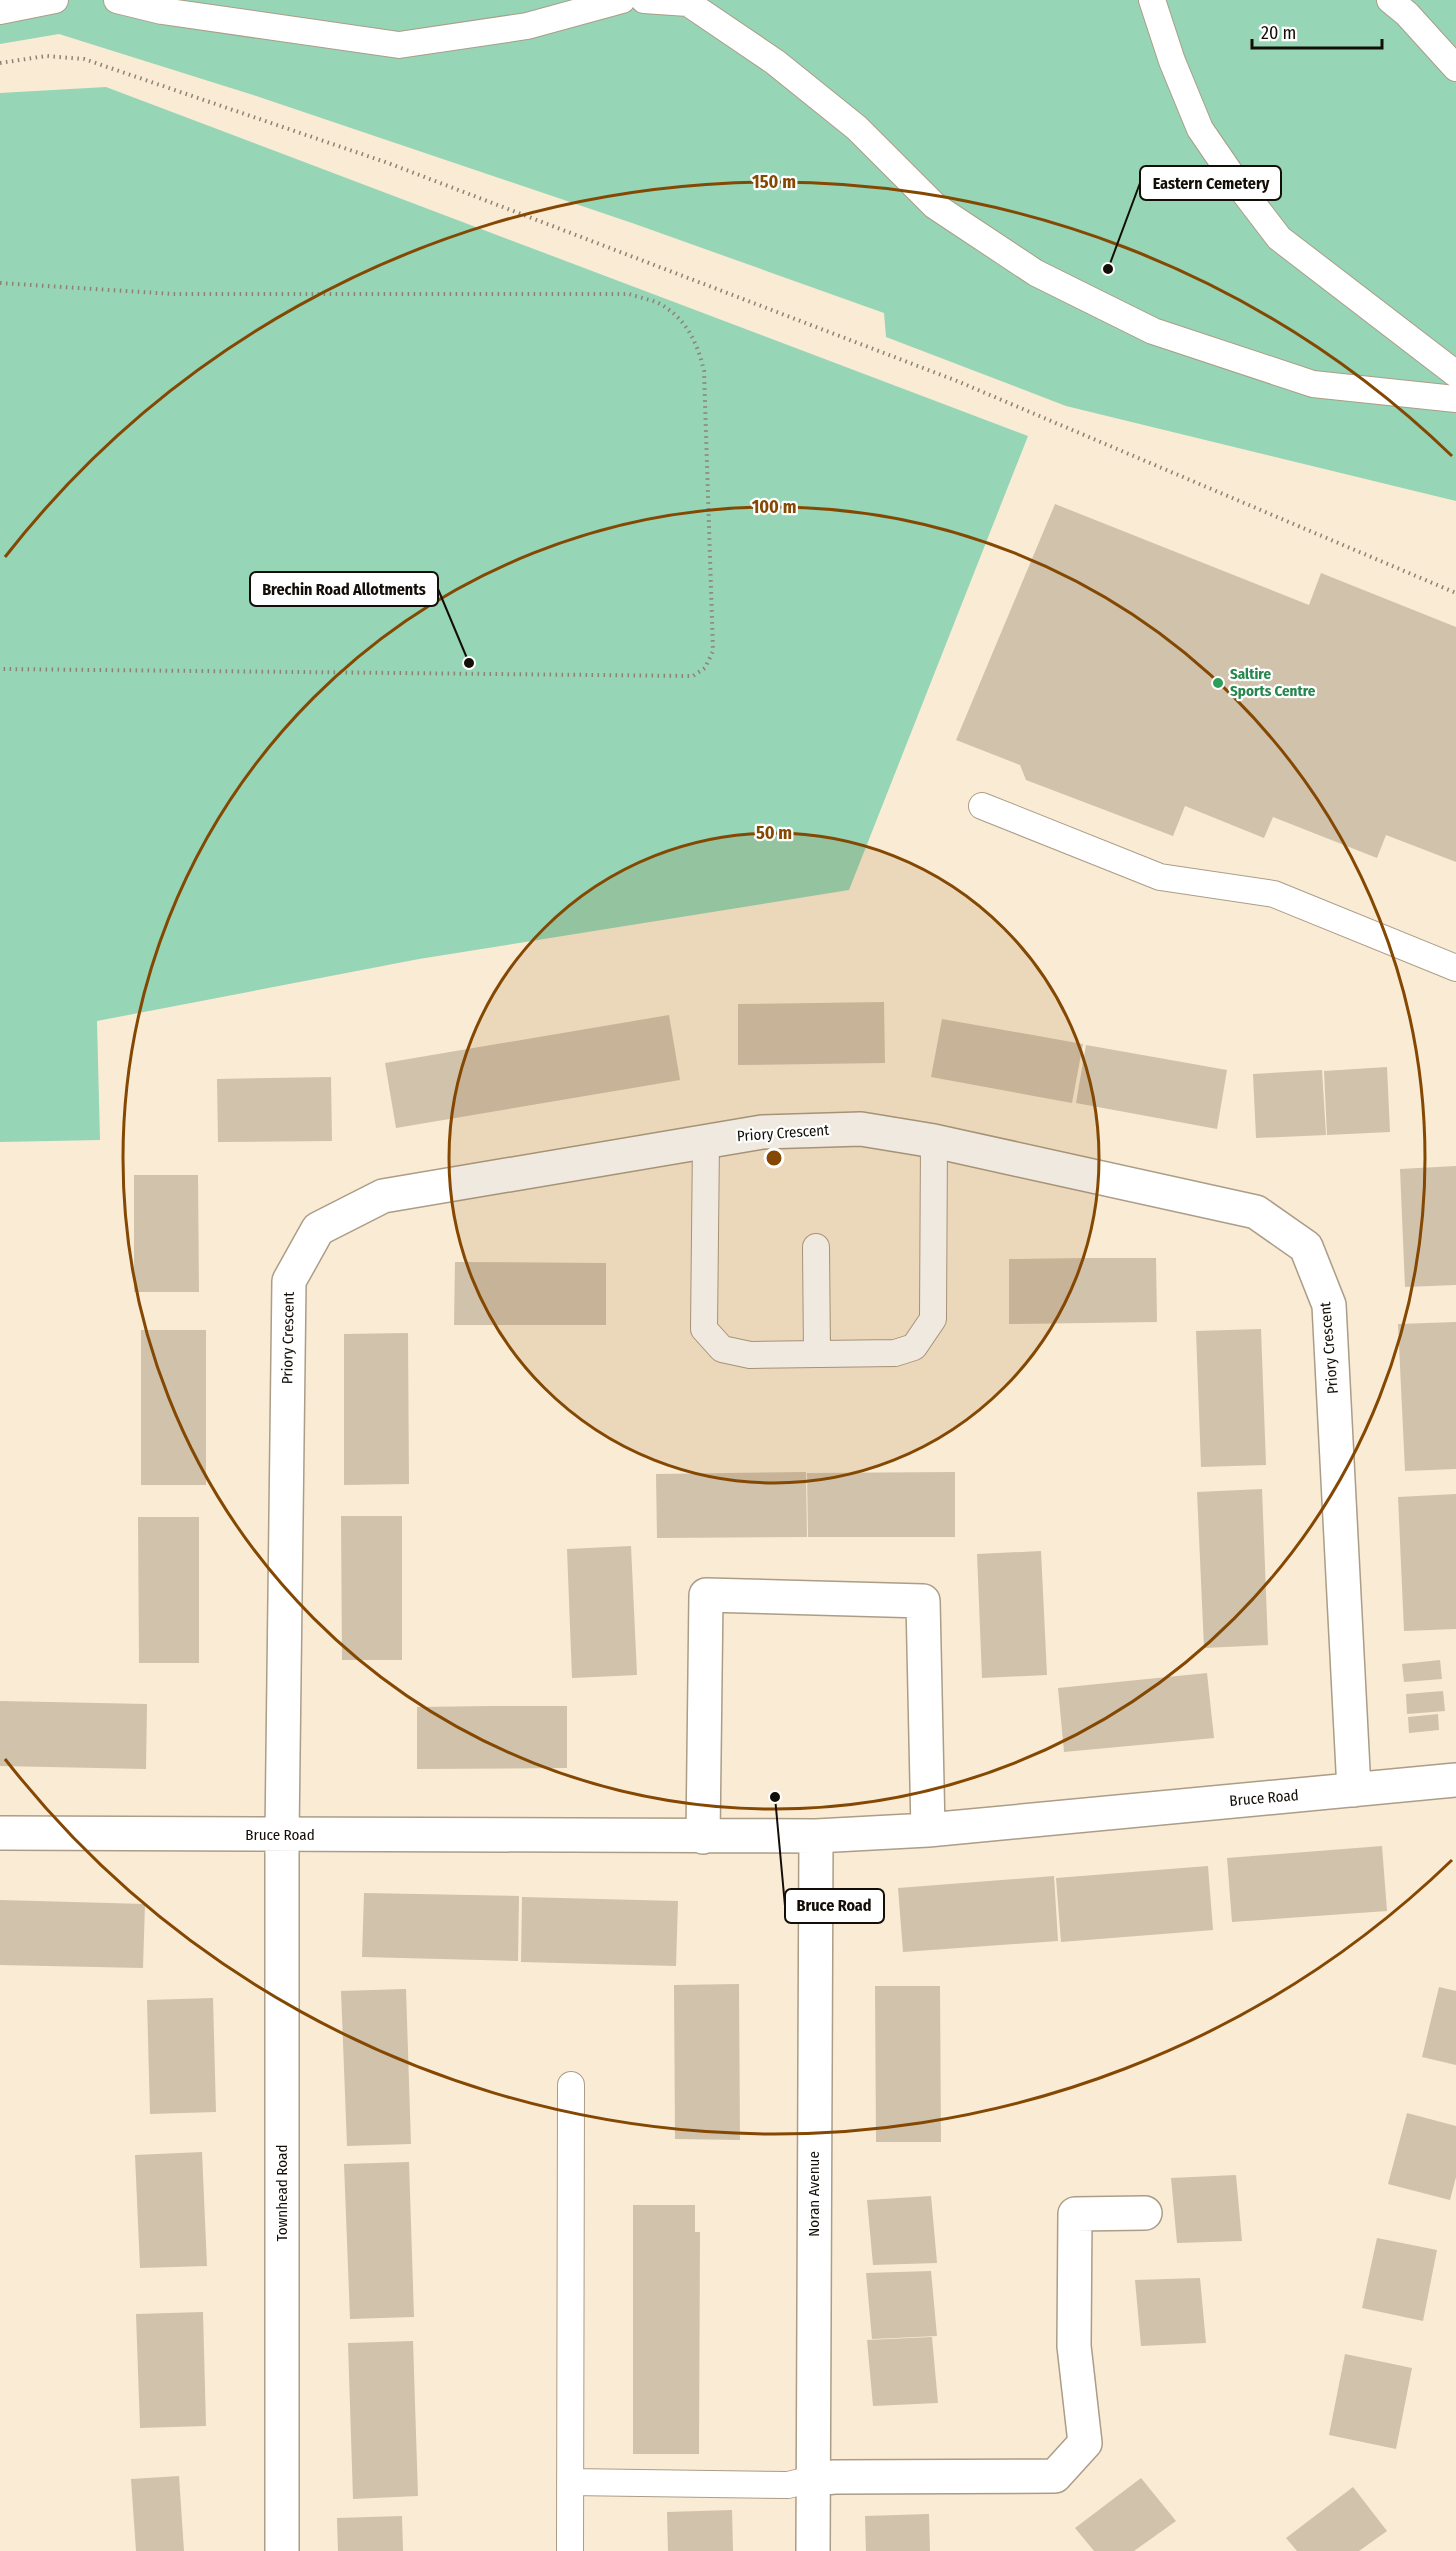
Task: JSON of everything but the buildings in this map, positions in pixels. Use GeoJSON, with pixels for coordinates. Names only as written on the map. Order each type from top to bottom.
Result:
{"type":"FeatureCollection","features":[{"type":"Feature","properties":{"kind":"street","name":"Priory Crescent"},"geometry":{"type":"LineString","coordinates":[[282,1835],[289,1281],[318,1229],[383,1197],[762,1132],[861,1128],[934,1141],[1256,1212],[1306,1247],[1329,1305],[1354,1790]]}},
{"type":"Feature","properties":{"kind":"street"},"geometry":{"type":"LineString","coordinates":[[703,1837],[706,1595],[923,1602],[928,1830]]}},
{"type":"Feature","properties":{"kind":"street","name":"Bruce Road"},"geometry":{"type":"LineString","coordinates":[[0,1833],[816,1836],[928,1830],[1456,1780]]}},
{"type":"Feature","properties":{"kind":"street","name":"Townhead Road"},"geometry":{"type":"LineString","coordinates":[[282,1835],[282,2551]]}},
{"type":"Feature","properties":{"kind":"street","name":"Noran Avenue"},"geometry":{"type":"LineString","coordinates":[[813,2551],[816,1836]]}},
{"type":"Feature","properties":{"kind":"street"},"geometry":{"type":"LineString","coordinates":[[813,2479],[1055,2476],[1085,2443],[1074,2346],[1075,2214],[1145,2213]]}},
{"type":"Feature","properties":{"kind":"lane"},"geometry":{"type":"LineString","coordinates":[[0,10],[55,0]]}},
{"type":"Feature","properties":{"kind":"lane"},"geometry":{"type":"LineString","coordinates":[[117,0],[162,11],[399,45],[527,26],[622,0]]}},
{"type":"Feature","properties":{"kind":"lane"},"geometry":{"type":"LineString","coordinates":[[644,0],[690,2],[776,62],[857,128],[935,206],[1036,273],[1153,331],[1313,384],[1456,399]]}},
{"type":"Feature","properties":{"kind":"lane"},"geometry":{"type":"LineString","coordinates":[[1152,0],[1172,62],[1200,129],[1237,183],[1279,237],[1456,374]]}},
{"type":"Feature","properties":{"kind":"lane"},"geometry":{"type":"LineString","coordinates":[[1390,0],[1407,14],[1456,68]]}},
{"type":"Feature","properties":{"kind":"lane"},"geometry":{"type":"LineString","coordinates":[[982,806],[1160,877],[1274,894],[1456,968]]}},
{"type":"Feature","properties":{"kind":"lane"},"geometry":{"type":"LineString","coordinates":[[706,1141],[704,1329],[722,1349],[750,1355],[895,1353],[914,1347],[933,1319],[934,1141]]}},
{"type":"Feature","properties":{"kind":"lane"},"geometry":{"type":"LineString","coordinates":[[816,1247],[817,1354]]}},
{"type":"Feature","properties":{"kind":"lane"},"geometry":{"type":"LineString","coordinates":[[570,2551],[571,2085]]}},
{"type":"Feature","properties":{"kind":"lane"},"geometry":{"type":"LineString","coordinates":[[570,2482],[788,2485],[813,2479]]}},
{"type":"Feature","properties":{"kind":"path"},"geometry":{"type":"LineString","coordinates":[[0,63],[45,56],[84,59],[388,163],[957,381],[1456,593]]}},
{"type":"Feature","properties":{"kind":"path"},"geometry":{"type":"LineString","coordinates":[[0,284],[173,294],[629,294],[664,306],[687,327],[699,349],[704,371],[713,651],[705,668],[693,676],[0,669]]}},
{"type":"Feature","properties":{"kind":"green space"},"geometry":{"type":"Polygon","coordinates":[[[0,0],[1456,0],[1456,501],[1066,406],[886,337],[884,313],[635,224],[250,94],[59,34],[0,44],[0,0]]]}},
{"type":"Feature","properties":{"kind":"green space"},"geometry":{"type":"Polygon","coordinates":[[[106,87],[1028,436],[849,890],[419,959],[97,1021],[100,1140],[0,1142],[0,93],[106,87]]]}},
{"type":"Feature","properties":{"kind":"place","name":"Eastern Cemetery"},"geometry":{"type":"Point","coordinates":[1108,269]}},
{"type":"Feature","properties":{"kind":"place","name":"Brechin Road Allotments"},"geometry":{"type":"Point","coordinates":[469,663]}},
{"type":"Feature","properties":{"kind":"place","name":"Saltire Sports Centre"},"geometry":{"type":"Point","coordinates":[1218,683]}},
{"type":"Feature","properties":{"kind":"place","name":"Bruce Road"},"geometry":{"type":"Point","coordinates":[775,1797]}}]}
